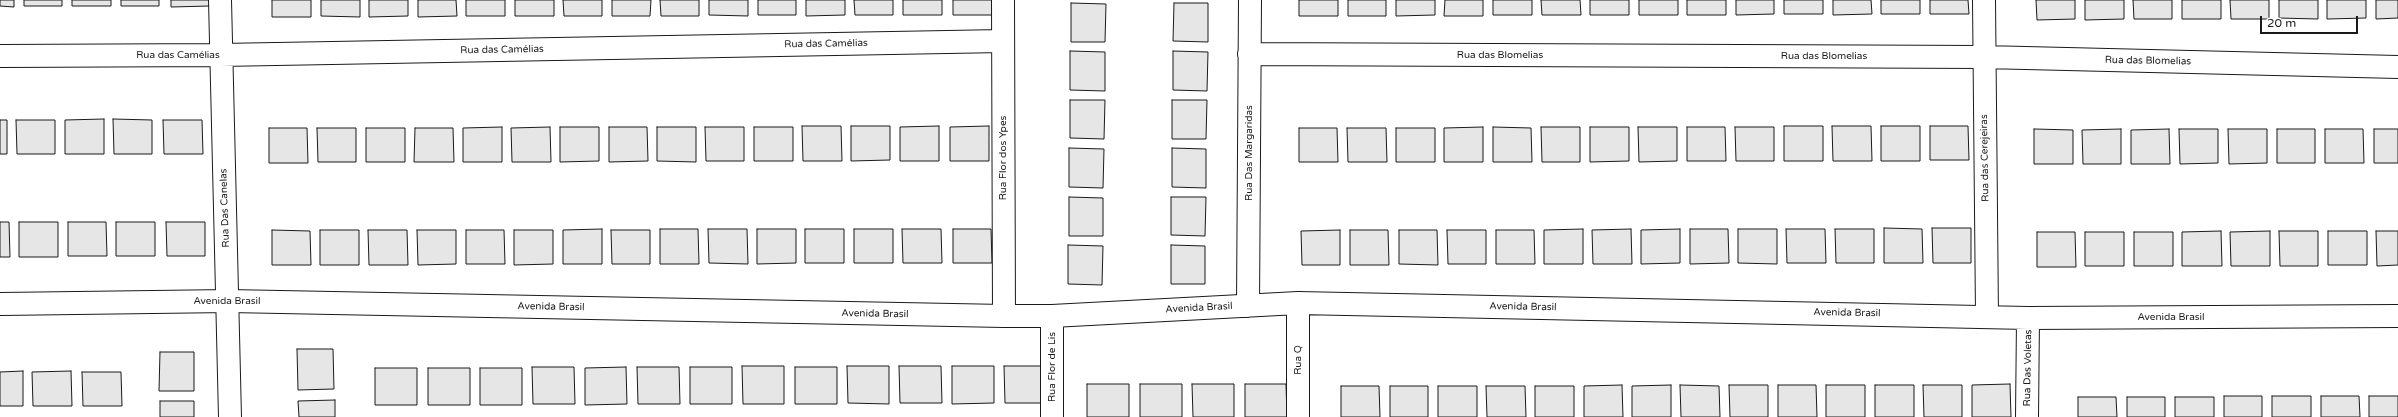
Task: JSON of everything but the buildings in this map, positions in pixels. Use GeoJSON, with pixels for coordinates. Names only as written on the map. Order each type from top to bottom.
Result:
{"type":"FeatureCollection","features":[{"type":"Feature","properties":{"kind":"street","name":"Rua Das Canelas"},"geometry":{"type":"LineString","coordinates":[[220,0],[220,55],[228,300],[230,417]]}},
{"type":"Feature","properties":{"kind":"street","name":"Rua Flor dos Ypes"},"geometry":{"type":"LineString","coordinates":[[1003,0],[1004,316]]}},
{"type":"Feature","properties":{"kind":"street","name":"Rua Das Margaridas"},"geometry":{"type":"LineString","coordinates":[[1248,306],[1250,0]]}},
{"type":"Feature","properties":{"kind":"street","name":"Rua das Cerejeiras"},"geometry":{"type":"LineString","coordinates":[[1984,0],[1986,316]]}},
{"type":"Feature","properties":{"kind":"street","name":"Rua das Camélias"},"geometry":{"type":"LineString","coordinates":[[0,56],[220,55],[1003,41]]}},
{"type":"Feature","properties":{"kind":"street","name":"Rua das Blomelias"},"geometry":{"type":"LineString","coordinates":[[1249,54],[1984,57],[2398,67]]}},
{"type":"Feature","properties":{"kind":"street","name":"Avenida Brasil"},"geometry":{"type":"LineString","coordinates":[[0,304],[228,300],[1052,316],[1298,303],[2028,318],[2398,316]]}},
{"type":"Feature","properties":{"kind":"street","name":"Rua Q"},"geometry":{"type":"LineString","coordinates":[[1298,303],[1298,417]]}},
{"type":"Feature","properties":{"kind":"street","name":"Rua Flor de Lis"},"geometry":{"type":"LineString","coordinates":[[1052,316],[1052,417]]}},
{"type":"Feature","properties":{"kind":"street","name":"Rua Das Voletas"},"geometry":{"type":"LineString","coordinates":[[2027,417],[2028,318]]}}]}
